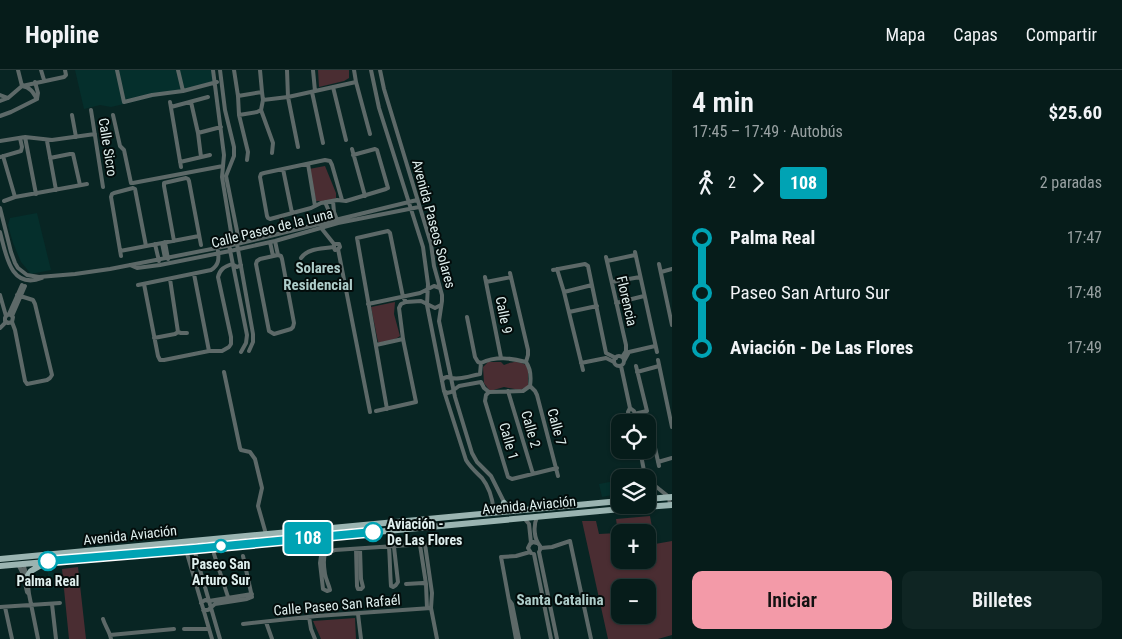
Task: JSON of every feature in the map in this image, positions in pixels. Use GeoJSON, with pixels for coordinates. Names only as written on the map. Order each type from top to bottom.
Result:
{"type":"FeatureCollection","features":[{"type":"Feature","properties":{"kind":"main road"},"geometry":{"type":"LineString","coordinates":[[656,498],[670,497]]}},
{"type":"Feature","properties":{"kind":"main road","name":"Avenida Aviación"},"geometry":{"type":"LineString","coordinates":[[0,566],[19,561],[190,541],[611,502]]}},
{"type":"Feature","properties":{"kind":"main road"},"geometry":{"type":"LineString","coordinates":[[504,503],[516,511]]}},
{"type":"Feature","properties":{"kind":"main road","name":"Avenida Aviación"},"geometry":{"type":"LineString","coordinates":[[0,559],[48,561],[186,550],[671,505]]}},
{"type":"Feature","properties":{"kind":"main road"},"geometry":{"type":"LineString","coordinates":[[564,507],[564,514]]}},
{"type":"Feature","properties":{"kind":"main road"},"geometry":{"type":"LineString","coordinates":[[26,578],[36,568],[48,561]]}},
{"type":"Feature","properties":{"kind":"street"},"geometry":{"type":"LineString","coordinates":[[18,70],[22,86]]}},
{"type":"Feature","properties":{"kind":"street"},"geometry":{"type":"LineString","coordinates":[[41,70],[44,80]]}},
{"type":"Feature","properties":{"kind":"street"},"geometry":{"type":"LineString","coordinates":[[0,101],[8,98],[22,86],[64,77],[66,75],[65,70]]}},
{"type":"Feature","properties":{"kind":"street"},"geometry":{"type":"LineString","coordinates":[[117,70],[124,102],[152,95],[183,91],[222,81]]}},
{"type":"Feature","properties":{"kind":"street"},"geometry":{"type":"LineString","coordinates":[[178,70],[183,91]]}},
{"type":"Feature","properties":{"kind":"street"},"geometry":{"type":"LineString","coordinates":[[213,70],[232,238],[229,245],[247,340],[240,352]]}},
{"type":"Feature","properties":{"kind":"street"},"geometry":{"type":"LineString","coordinates":[[220,70],[224,110],[234,147],[234,156],[224,177],[238,236],[237,244],[254,338],[250,350]]}},
{"type":"Feature","properties":{"kind":"street"},"geometry":{"type":"LineString","coordinates":[[234,70],[239,115],[248,152],[247,160]]}},
{"type":"Feature","properties":{"kind":"street"},"geometry":{"type":"LineString","coordinates":[[260,70],[263,100],[261,110],[273,143],[272,152]]}},
{"type":"Feature","properties":{"kind":"street"},"geometry":{"type":"LineString","coordinates":[[287,70],[288,97],[298,147]]}},
{"type":"Feature","properties":{"kind":"street"},"geometry":{"type":"LineString","coordinates":[[313,70],[314,92],[323,143]]}},
{"type":"Feature","properties":{"kind":"street"},"geometry":{"type":"LineString","coordinates":[[354,70],[370,134]]}},
{"type":"Feature","properties":{"kind":"street","name":"Avenida Paseos Solares"},"geometry":{"type":"LineString","coordinates":[[371,70],[379,108],[423,247],[428,284],[427,304],[444,392],[466,460],[486,483],[494,513],[498,520]]}},
{"type":"Feature","properties":{"kind":"street","name":"Avenida Paseos Solares"},"geometry":{"type":"LineString","coordinates":[[380,70],[431,244],[442,301],[439,320],[453,390],[472,453],[477,462],[491,476],[506,507],[505,512]]}},
{"type":"Feature","properties":{"kind":"street"},"geometry":{"type":"LineString","coordinates":[[35,82],[38,93],[37,99]]}},
{"type":"Feature","properties":{"kind":"street"},"geometry":{"type":"LineString","coordinates":[[263,100],[314,92],[356,82]]}},
{"type":"Feature","properties":{"kind":"street"},"geometry":{"type":"LineString","coordinates":[[22,86],[30,88],[37,99]]}},
{"type":"Feature","properties":{"kind":"street"},"geometry":{"type":"LineString","coordinates":[[333,87],[346,140]]}},
{"type":"Feature","properties":{"kind":"street"},"geometry":{"type":"LineString","coordinates":[[238,96],[262,92]]}},
{"type":"Feature","properties":{"kind":"street"},"geometry":{"type":"LineString","coordinates":[[0,95],[8,98]]}},
{"type":"Feature","properties":{"kind":"street"},"geometry":{"type":"LineString","coordinates":[[208,97],[171,105],[181,164],[210,155]]}},
{"type":"Feature","properties":{"kind":"street"},"geometry":{"type":"LineString","coordinates":[[0,115],[12,112],[37,99]]}},
{"type":"Feature","properties":{"kind":"street"},"geometry":{"type":"LineString","coordinates":[[191,102],[201,157]]}},
{"type":"Feature","properties":{"kind":"street","name":"Calle Sicro"},"geometry":{"type":"LineString","coordinates":[[91,110],[103,187]]}},
{"type":"Feature","properties":{"kind":"street"},"geometry":{"type":"LineString","coordinates":[[239,115],[261,110]]}},
{"type":"Feature","properties":{"kind":"street"},"geometry":{"type":"LineString","coordinates":[[72,115],[76,137]]}},
{"type":"Feature","properties":{"kind":"street"},"geometry":{"type":"LineString","coordinates":[[113,115],[120,146],[124,150],[131,183],[223,166]]}},
{"type":"Feature","properties":{"kind":"street"},"geometry":{"type":"LineString","coordinates":[[382,118],[392,115]]}},
{"type":"Feature","properties":{"kind":"street"},"geometry":{"type":"LineString","coordinates":[[198,133],[221,128]]}},
{"type":"Feature","properties":{"kind":"street"},"geometry":{"type":"LineString","coordinates":[[0,141],[22,138],[47,141],[94,134]]}},
{"type":"Feature","properties":{"kind":"street"},"geometry":{"type":"LineString","coordinates":[[15,197],[1,156],[21,151],[22,138]]}},
{"type":"Feature","properties":{"kind":"street"},"geometry":{"type":"LineString","coordinates":[[22,138],[36,194]]}},
{"type":"Feature","properties":{"kind":"street"},"geometry":{"type":"LineString","coordinates":[[47,141],[56,190]]}},
{"type":"Feature","properties":{"kind":"street"},"geometry":{"type":"LineString","coordinates":[[352,149],[365,196]]}},
{"type":"Feature","properties":{"kind":"street"},"geometry":{"type":"LineString","coordinates":[[342,200],[330,161],[325,160],[261,174],[260,177],[267,216],[270,219],[311,208],[325,202],[346,200],[365,196],[388,188],[375,149],[354,155]]}},
{"type":"Feature","properties":{"kind":"street"},"geometry":{"type":"LineString","coordinates":[[50,158],[73,154],[80,185]]}},
{"type":"Feature","properties":{"kind":"street"},"geometry":{"type":"LineString","coordinates":[[308,164],[315,206]]}},
{"type":"Feature","properties":{"kind":"street"},"geometry":{"type":"LineString","coordinates":[[284,169],[292,213]]}},
{"type":"Feature","properties":{"kind":"street"},"geometry":{"type":"LineString","coordinates":[[174,241],[164,183],[188,178],[201,245]]}},
{"type":"Feature","properties":{"kind":"street"},"geometry":{"type":"LineString","coordinates":[[4,201],[15,197],[87,184]]}},
{"type":"Feature","properties":{"kind":"street"},"geometry":{"type":"LineString","coordinates":[[121,256],[112,194],[133,188],[137,192],[146,246]]}},
{"type":"Feature","properties":{"kind":"street","name":"Calle Paseo de la Luna"},"geometry":{"type":"LineString","coordinates":[[130,265],[137,268],[160,265],[276,241],[322,229],[337,221],[417,200]]}},
{"type":"Feature","properties":{"kind":"street"},"geometry":{"type":"LineString","coordinates":[[332,201],[337,221]]}},
{"type":"Feature","properties":{"kind":"street"},"geometry":{"type":"LineString","coordinates":[[325,202],[329,221]]}},
{"type":"Feature","properties":{"kind":"street","name":"Calle Paseo de la Luna"},"geometry":{"type":"LineString","coordinates":[[24,286],[28,286],[32,279],[130,265],[237,244],[329,221],[419,207]]}},
{"type":"Feature","properties":{"kind":"street"},"geometry":{"type":"LineString","coordinates":[[0,208],[13,258],[18,268],[32,279]]}},
{"type":"Feature","properties":{"kind":"street"},"geometry":{"type":"LineString","coordinates":[[320,223],[334,246]]}},
{"type":"Feature","properties":{"kind":"street"},"geometry":{"type":"LineString","coordinates":[[330,226],[330,239]]}},
{"type":"Feature","properties":{"kind":"street"},"geometry":{"type":"LineString","coordinates":[[387,409],[357,240],[359,236],[388,231],[390,233],[402,296],[406,302]]}},
{"type":"Feature","properties":{"kind":"street"},"geometry":{"type":"LineString","coordinates":[[0,232],[1,242],[11,269],[26,281],[32,279]]}},
{"type":"Feature","properties":{"kind":"street"},"geometry":{"type":"LineString","coordinates":[[120,251],[199,236]]}},
{"type":"Feature","properties":{"kind":"street"},"geometry":{"type":"LineString","coordinates":[[1,242],[8,241]]}},
{"type":"Feature","properties":{"kind":"street"},"geometry":{"type":"LineString","coordinates":[[275,255],[276,241]]}},
{"type":"Feature","properties":{"kind":"street"},"geometry":{"type":"LineString","coordinates":[[270,242],[275,255]]}},
{"type":"Feature","properties":{"kind":"street"},"geometry":{"type":"LineString","coordinates":[[160,243],[163,258],[160,265]]}},
{"type":"Feature","properties":{"kind":"street"},"geometry":{"type":"LineString","coordinates":[[160,243],[163,258],[169,263]]}},
{"type":"Feature","properties":{"kind":"street"},"geometry":{"type":"LineString","coordinates":[[301,258],[309,251],[339,244],[340,247],[338,249],[370,412]]}},
{"type":"Feature","properties":{"kind":"street"},"geometry":{"type":"LineString","coordinates":[[138,285],[209,271],[215,268],[219,260],[218,248]]}},
{"type":"Feature","properties":{"kind":"street","name":"Florencia"},"geometry":{"type":"LineString","coordinates":[[623,359],[626,345],[606,259],[635,253],[640,277]]}},
{"type":"Feature","properties":{"kind":"street"},"geometry":{"type":"LineString","coordinates":[[275,255],[281,256],[282,259],[294,323],[291,329],[274,334],[270,331],[256,264],[260,259],[275,255]]}},
{"type":"Feature","properties":{"kind":"street"},"geometry":{"type":"LineString","coordinates":[[232,264],[237,267],[241,264]]}},
{"type":"Feature","properties":{"kind":"street"},"geometry":{"type":"LineString","coordinates":[[218,277],[221,270],[232,264]]}},
{"type":"Feature","properties":{"kind":"street"},"geometry":{"type":"LineString","coordinates":[[583,370],[564,292],[555,269],[587,264],[606,353],[615,360],[616,364],[621,366]]}},
{"type":"Feature","properties":{"kind":"street"},"geometry":{"type":"LineString","coordinates":[[659,264],[672,325]]}},
{"type":"Feature","properties":{"kind":"street"},"geometry":{"type":"LineString","coordinates":[[660,272],[672,269]]}},
{"type":"Feature","properties":{"kind":"street"},"geometry":{"type":"LineString","coordinates":[[144,284],[158,356],[162,360],[209,351],[222,351],[231,344],[231,338],[218,277],[209,271]]}},
{"type":"Feature","properties":{"kind":"street"},"geometry":{"type":"LineString","coordinates":[[194,274],[209,351]]}},
{"type":"Feature","properties":{"kind":"street","name":"Calle 9"},"geometry":{"type":"LineString","coordinates":[[501,358],[486,280],[511,275],[528,350],[526,362]]}},
{"type":"Feature","properties":{"kind":"street"},"geometry":{"type":"LineString","coordinates":[[0,328],[6,322],[5,318],[9,315],[24,286],[19,277]]}},
{"type":"Feature","properties":{"kind":"street"},"geometry":{"type":"LineString","coordinates":[[612,282],[640,277],[657,352]]}},
{"type":"Feature","properties":{"kind":"street"},"geometry":{"type":"LineString","coordinates":[[170,279],[178,332]]}},
{"type":"Feature","properties":{"kind":"street"},"geometry":{"type":"LineString","coordinates":[[428,284],[437,279]]}},
{"type":"Feature","properties":{"kind":"street"},"geometry":{"type":"LineString","coordinates":[[564,292],[592,285]]}},
{"type":"Feature","properties":{"kind":"street"},"geometry":{"type":"LineString","coordinates":[[368,304],[420,293],[434,286],[440,288]]}},
{"type":"Feature","properties":{"kind":"street"},"geometry":{"type":"LineString","coordinates":[[420,293],[421,301]]}},
{"type":"Feature","properties":{"kind":"street"},"geometry":{"type":"LineString","coordinates":[[0,295],[9,315],[13,319],[12,322],[27,384],[47,380],[52,375],[35,304],[33,300],[19,296]]}},
{"type":"Feature","properties":{"kind":"street"},"geometry":{"type":"LineString","coordinates":[[616,303],[644,296]]}},
{"type":"Feature","properties":{"kind":"street"},"geometry":{"type":"LineString","coordinates":[[376,411],[416,402],[403,339],[399,308],[401,304],[421,301],[434,308],[441,305]]}},
{"type":"Feature","properties":{"kind":"street"},"geometry":{"type":"LineString","coordinates":[[569,312],[597,306]]}},
{"type":"Feature","properties":{"kind":"street"},"geometry":{"type":"LineString","coordinates":[[243,318],[250,317]]}},
{"type":"Feature","properties":{"kind":"street"},"geometry":{"type":"LineString","coordinates":[[466,317],[475,357],[481,363]]}},
{"type":"Feature","properties":{"kind":"street"},"geometry":{"type":"LineString","coordinates":[[6,322],[12,322]]}},
{"type":"Feature","properties":{"kind":"street"},"geometry":{"type":"LineString","coordinates":[[154,338],[178,332],[187,333]]}},
{"type":"Feature","properties":{"kind":"street"},"geometry":{"type":"LineString","coordinates":[[376,345],[403,339]]}},
{"type":"Feature","properties":{"kind":"street"},"geometry":{"type":"LineString","coordinates":[[628,414],[630,408],[621,366],[623,365],[623,359],[629,352],[655,346]]}},
{"type":"Feature","properties":{"kind":"street"},"geometry":{"type":"LineString","coordinates":[[615,360],[620,356],[623,359]]}},
{"type":"Feature","properties":{"kind":"street"},"geometry":{"type":"LineString","coordinates":[[481,363],[490,358],[526,362]]}},
{"type":"Feature","properties":{"kind":"street"},"geometry":{"type":"LineString","coordinates":[[581,363],[606,358],[615,360]]}},
{"type":"Feature","properties":{"kind":"street"},"geometry":{"type":"LineString","coordinates":[[658,360],[672,428]]}},
{"type":"Feature","properties":{"kind":"street","name":"Calle 7"},"geometry":{"type":"LineString","coordinates":[[526,362],[530,373],[530,386],[537,395],[558,476]]}},
{"type":"Feature","properties":{"kind":"street"},"geometry":{"type":"LineString","coordinates":[[442,381],[447,377],[459,379],[480,374],[481,363]]}},
{"type":"Feature","properties":{"kind":"street"},"geometry":{"type":"LineString","coordinates":[[636,366],[659,464],[672,458]]}},
{"type":"Feature","properties":{"kind":"street"},"geometry":{"type":"LineString","coordinates":[[638,372],[659,366]]}},
{"type":"Feature","properties":{"kind":"street"},"geometry":{"type":"LineString","coordinates":[[224,372],[240,448],[250,452],[255,459],[262,488],[258,506],[266,534]]}},
{"type":"Feature","properties":{"kind":"street"},"geometry":{"type":"LineString","coordinates":[[444,392],[451,392],[459,386],[481,382],[489,392],[523,391],[530,386]]}},
{"type":"Feature","properties":{"kind":"street","name":"Calle 2"},"geometry":{"type":"LineString","coordinates":[[508,391],[533,474]]}},
{"type":"Feature","properties":{"kind":"street","name":"Calle 1"},"geometry":{"type":"LineString","coordinates":[[489,392],[486,395],[485,401],[508,477],[512,479],[557,468]]}},
{"type":"Feature","properties":{"kind":"street"},"geometry":{"type":"LineString","coordinates":[[630,408],[634,414]]}},
{"type":"Feature","properties":{"kind":"street"},"geometry":{"type":"LineString","coordinates":[[656,486],[670,497],[671,505]]}},
{"type":"Feature","properties":{"kind":"street"},"geometry":{"type":"LineString","coordinates":[[490,493],[494,494],[498,490]]}},
{"type":"Feature","properties":{"kind":"street"},"geometry":{"type":"LineString","coordinates":[[498,520],[505,512]]}},
{"type":"Feature","properties":{"kind":"street"},"geometry":{"type":"LineString","coordinates":[[537,517],[535,524],[537,543],[540,545],[557,639]]}},
{"type":"Feature","properties":{"kind":"street"},"geometry":{"type":"LineString","coordinates":[[524,518],[529,524],[531,543],[529,546],[551,639]]}},
{"type":"Feature","properties":{"kind":"street"},"geometry":{"type":"LineString","coordinates":[[190,541],[220,639]]}},
{"type":"Feature","properties":{"kind":"street"},"geometry":{"type":"LineString","coordinates":[[517,639],[512,604],[509,600],[501,557],[532,553],[570,541],[591,639]]}},
{"type":"Feature","properties":{"kind":"street"},"geometry":{"type":"LineString","coordinates":[[531,543],[537,543]]}},
{"type":"Feature","properties":{"kind":"street"},"geometry":{"type":"LineString","coordinates":[[325,554],[325,575],[330,588],[327,591],[323,589],[320,563],[321,556],[325,554],[335,550],[422,544]]}},
{"type":"Feature","properties":{"kind":"street"},"geometry":{"type":"LineString","coordinates":[[422,544],[422,565],[429,593],[429,608],[437,639]]}},
{"type":"Feature","properties":{"kind":"street"},"geometry":{"type":"LineString","coordinates":[[422,544],[431,587],[429,593]]}},
{"type":"Feature","properties":{"kind":"street"},"geometry":{"type":"LineString","coordinates":[[389,547],[390,583],[393,587],[398,582],[394,547]]}},
{"type":"Feature","properties":{"kind":"street"},"geometry":{"type":"LineString","coordinates":[[358,549],[363,584],[361,589],[358,589],[357,586],[358,549]]}},
{"type":"Feature","properties":{"kind":"street"},"geometry":{"type":"LineString","coordinates":[[186,550],[212,639]]}},
{"type":"Feature","properties":{"kind":"street"},"geometry":{"type":"LineString","coordinates":[[214,554],[229,600]]}},
{"type":"Feature","properties":{"kind":"street"},"geometry":{"type":"LineString","coordinates":[[201,602],[205,600],[247,599],[252,597],[243,556]]}},
{"type":"Feature","properties":{"kind":"street"},"geometry":{"type":"LineString","coordinates":[[19,561],[26,578],[38,639]]}},
{"type":"Feature","properties":{"kind":"street"},"geometry":{"type":"LineString","coordinates":[[192,571],[199,569]]}},
{"type":"Feature","properties":{"kind":"street"},"geometry":{"type":"LineString","coordinates":[[406,584],[423,583],[431,587]]}},
{"type":"Feature","properties":{"kind":"street"},"geometry":{"type":"LineString","coordinates":[[203,610],[208,610],[215,604],[229,600]]}},
{"type":"Feature","properties":{"kind":"street"},"geometry":{"type":"LineString","coordinates":[[0,607],[60,603]]}},
{"type":"Feature","properties":{"kind":"street"},"geometry":{"type":"LineString","coordinates":[[52,604],[56,639]]}},
{"type":"Feature","properties":{"kind":"street"},"geometry":{"type":"LineString","coordinates":[[5,607],[12,639]]}},
{"type":"Feature","properties":{"kind":"street","name":"Calle Paseo San Rafaél"},"geometry":{"type":"LineString","coordinates":[[272,639],[266,622],[429,608]]}},
{"type":"Feature","properties":{"kind":"street"},"geometry":{"type":"LineString","coordinates":[[545,613],[551,612]]}},
{"type":"Feature","properties":{"kind":"street"},"geometry":{"type":"LineString","coordinates":[[358,614],[361,639]]}},
{"type":"Feature","properties":{"kind":"street"},"geometry":{"type":"LineString","coordinates":[[309,617],[315,639]]}},
{"type":"Feature","properties":{"kind":"street"},"geometry":{"type":"LineString","coordinates":[[103,619],[110,637],[174,629]]}},
{"type":"Feature","properties":{"kind":"street"},"geometry":{"type":"LineString","coordinates":[[243,624],[266,622]]}},
{"type":"Feature","properties":{"kind":"street"},"geometry":{"type":"LineString","coordinates":[[184,629],[209,629]]}},
{"type":"Feature","properties":{"kind":"street"},"geometry":{"type":"LineString","coordinates":[[148,632],[148,639]]}},
{"type":"Feature","properties":{"kind":"shaded area"},"geometry":{"type":"Polygon","coordinates":[[[75,70],[213,70],[215,83],[111,107],[100,105],[84,109],[75,70]]]}},
{"type":"Feature","properties":{"kind":"shaded area"},"geometry":{"type":"Polygon","coordinates":[[[318,70],[349,70],[349,78],[319,87],[318,70]]]}},
{"type":"Feature","properties":{"kind":"shaded area"},"geometry":{"type":"Polygon","coordinates":[[[325,166],[336,193],[336,198],[328,201],[316,201],[309,169],[325,166]]]}},
{"type":"Feature","properties":{"kind":"shaded area"},"geometry":{"type":"Polygon","coordinates":[[[37,213],[51,270],[31,274],[21,262],[8,225],[10,218],[37,213]]]}},
{"type":"Feature","properties":{"kind":"shaded area"},"geometry":{"type":"Polygon","coordinates":[[[395,302],[394,314],[400,336],[390,341],[378,342],[371,307],[395,302]]]}},
{"type":"Feature","properties":{"kind":"shaded area"},"geometry":{"type":"Polygon","coordinates":[[[488,362],[501,362],[504,365],[516,362],[528,366],[528,386],[520,390],[504,387],[490,391],[484,383],[483,367],[488,362]]]}},
{"type":"Feature","properties":{"kind":"shaded area"},"geometry":{"type":"Polygon","coordinates":[[[611,482],[611,495],[602,497],[599,484],[611,482]]]}},
{"type":"Feature","properties":{"kind":"shaded area"},"geometry":{"type":"Polygon","coordinates":[[[650,516],[651,524],[617,524],[616,519],[650,516]]]}},
{"type":"Feature","properties":{"kind":"shaded area"},"geometry":{"type":"Polygon","coordinates":[[[582,521],[596,521],[599,534],[611,533],[611,569],[656,569],[656,544],[672,541],[672,635],[658,639],[608,639],[582,521]]]}},
{"type":"Feature","properties":{"kind":"shaded area"},"geometry":{"type":"Polygon","coordinates":[[[78,567],[86,639],[69,639],[62,569],[78,567]]]}},
{"type":"Feature","properties":{"kind":"shaded area"},"geometry":{"type":"Polygon","coordinates":[[[48,572],[55,574],[56,588],[34,590],[32,581],[45,580],[48,577],[48,572]]]}},
{"type":"Feature","properties":{"kind":"shaded area"},"geometry":{"type":"Polygon","coordinates":[[[355,618],[356,639],[321,639],[313,621],[355,618]]]}},
{"type":"Feature","properties":{"kind":"bus line","name":"108"},"geometry":{"type":"LineString","coordinates":[[48,561],[373,532]]}},
{"type":"Feature","properties":{"kind":"place","name":"Aviación - De Las Flores"},"geometry":{"type":"Point","coordinates":[373,532]}},
{"type":"Feature","properties":{"kind":"place","name":"Paseo San Arturo Sur"},"geometry":{"type":"Point","coordinates":[221,546]}},
{"type":"Feature","properties":{"kind":"place","name":"Palma Real"},"geometry":{"type":"Point","coordinates":[48,561]}},
{"type":"Feature","properties":{"kind":"district","name":"Solares Residencial"},"geometry":{"type":"Point","coordinates":[318,276]}},
{"type":"Feature","properties":{"kind":"district","name":"Santa Catalina"},"geometry":{"type":"Point","coordinates":[560,600]}}]}
